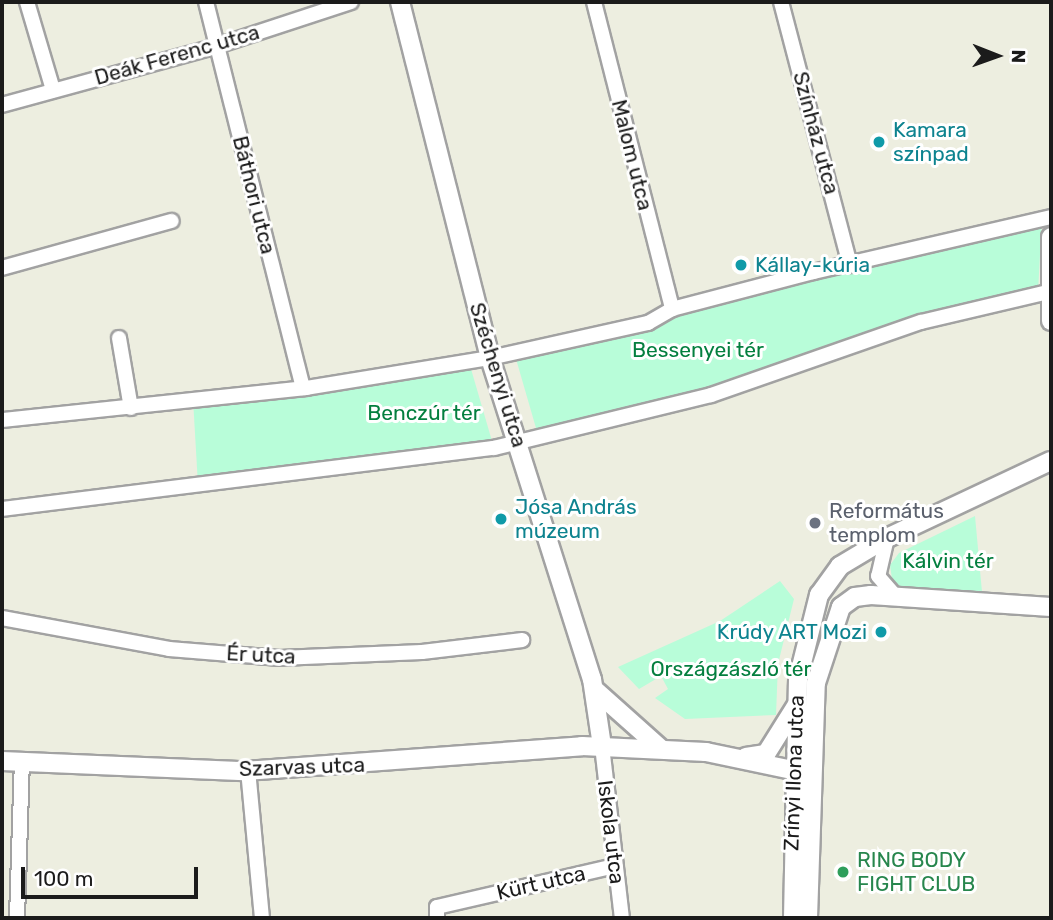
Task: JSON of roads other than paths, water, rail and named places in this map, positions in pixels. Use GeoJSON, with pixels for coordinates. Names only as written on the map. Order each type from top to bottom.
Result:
{"type":"FeatureCollection","features":[{"type":"Feature","properties":{"kind":"street"},"geometry":{"type":"LineString","coordinates":[[27,2],[53,90]]}},
{"type":"Feature","properties":{"kind":"street","name":"Báthori utca"},"geometry":{"type":"LineString","coordinates":[[206,2],[303,388]]}},
{"type":"Feature","properties":{"kind":"street","name":"Deák Ferenc utca"},"geometry":{"type":"LineString","coordinates":[[2,105],[217,46],[351,2]]}},
{"type":"Feature","properties":{"kind":"street","name":"Széchenyi utca"},"geometry":{"type":"LineString","coordinates":[[400,2],[490,358],[519,442],[595,690],[602,746]]}},
{"type":"Feature","properties":{"kind":"street","name":"Malom utca"},"geometry":{"type":"LineString","coordinates":[[594,2],[672,309]]}},
{"type":"Feature","properties":{"kind":"street","name":"Színház utca"},"geometry":{"type":"LineString","coordinates":[[782,2],[850,265]]}},
{"type":"Feature","properties":{"kind":"street"},"geometry":{"type":"LineString","coordinates":[[2,420],[303,388],[490,358],[648,323],[672,309],[1029,218],[1051,217]]}},
{"type":"Feature","properties":{"kind":"street"},"geometry":{"type":"LineString","coordinates":[[2,268],[172,221]]}},
{"type":"Feature","properties":{"kind":"street"},"geometry":{"type":"LineString","coordinates":[[1051,237],[1048,292],[1051,321]]}},
{"type":"Feature","properties":{"kind":"street"},"geometry":{"type":"LineString","coordinates":[[2,509],[519,442],[711,395],[921,321],[1048,292]]}},
{"type":"Feature","properties":{"kind":"street"},"geometry":{"type":"LineString","coordinates":[[119,338],[131,408]]}},
{"type":"Feature","properties":{"kind":"street"},"geometry":{"type":"LineString","coordinates":[[896,597],[878,576],[887,538],[1051,461]]}},
{"type":"Feature","properties":{"kind":"street","name":"Zrínyi Ilona utca"},"geometry":{"type":"LineString","coordinates":[[808,918],[803,772],[796,706],[804,640],[819,595],[840,566],[887,538]]}},
{"type":"Feature","properties":{"kind":"street"},"geometry":{"type":"LineString","coordinates":[[602,746],[660,747],[744,757],[803,772],[816,684],[841,607],[855,597],[982,601],[1051,607]]}},
{"type":"Feature","properties":{"kind":"street","name":"Ér utca"},"geometry":{"type":"LineString","coordinates":[[2,618],[169,649],[280,658],[422,652],[522,640]]}},
{"type":"Feature","properties":{"kind":"street"},"geometry":{"type":"LineString","coordinates":[[595,690],[660,747]]}},
{"type":"Feature","properties":{"kind":"street"},"geometry":{"type":"LineString","coordinates":[[744,757],[766,754],[796,706]]}},
{"type":"Feature","properties":{"kind":"street","name":"Szarvas utca"},"geometry":{"type":"LineString","coordinates":[[2,761],[248,771],[602,746]]}},
{"type":"Feature","properties":{"kind":"street","name":"Iskola utca"},"geometry":{"type":"LineString","coordinates":[[602,746],[622,918]]}},
{"type":"Feature","properties":{"kind":"street"},"geometry":{"type":"LineString","coordinates":[[17,918],[22,762]]}},
{"type":"Feature","properties":{"kind":"street"},"geometry":{"type":"LineString","coordinates":[[248,771],[262,918]]}},
{"type":"Feature","properties":{"kind":"street","name":"Zrínyi Ilona utca"},"geometry":{"type":"LineString","coordinates":[[793,918],[803,772]]}},
{"type":"Feature","properties":{"kind":"street","name":"Kürt utca"},"geometry":{"type":"LineString","coordinates":[[437,918],[437,907],[615,866]]}},
{"type":"Feature","properties":{"kind":"place","name":"Kamara színpad"},"geometry":{"type":"Point","coordinates":[879,142]}},
{"type":"Feature","properties":{"kind":"place","name":"Kállay-kúria"},"geometry":{"type":"Point","coordinates":[741,265]}},
{"type":"Feature","properties":{"kind":"place","name":"Jósa András múzeum"},"geometry":{"type":"Point","coordinates":[501,519]}},
{"type":"Feature","properties":{"kind":"place","name":"Református templom"},"geometry":{"type":"Point","coordinates":[815,523]}},
{"type":"Feature","properties":{"kind":"place","name":"Krúdy ART Mozi"},"geometry":{"type":"Point","coordinates":[881,632]}},
{"type":"Feature","properties":{"kind":"place","name":"RING BODY FIGHT CLUB"},"geometry":{"type":"Point","coordinates":[843,872]}},
{"type":"Feature","properties":{"kind":"park label","name":"Bessenyei tér"},"geometry":{"type":"Point","coordinates":[698,350]}},
{"type":"Feature","properties":{"kind":"park label","name":"Benczúr tér"},"geometry":{"type":"Point","coordinates":[424,413]}},
{"type":"Feature","properties":{"kind":"park label","name":"Kálvin tér"},"geometry":{"type":"Point","coordinates":[948,561]}},
{"type":"Feature","properties":{"kind":"park label","name":"Országzászló tér"},"geometry":{"type":"Point","coordinates":[731,669]}}]}
